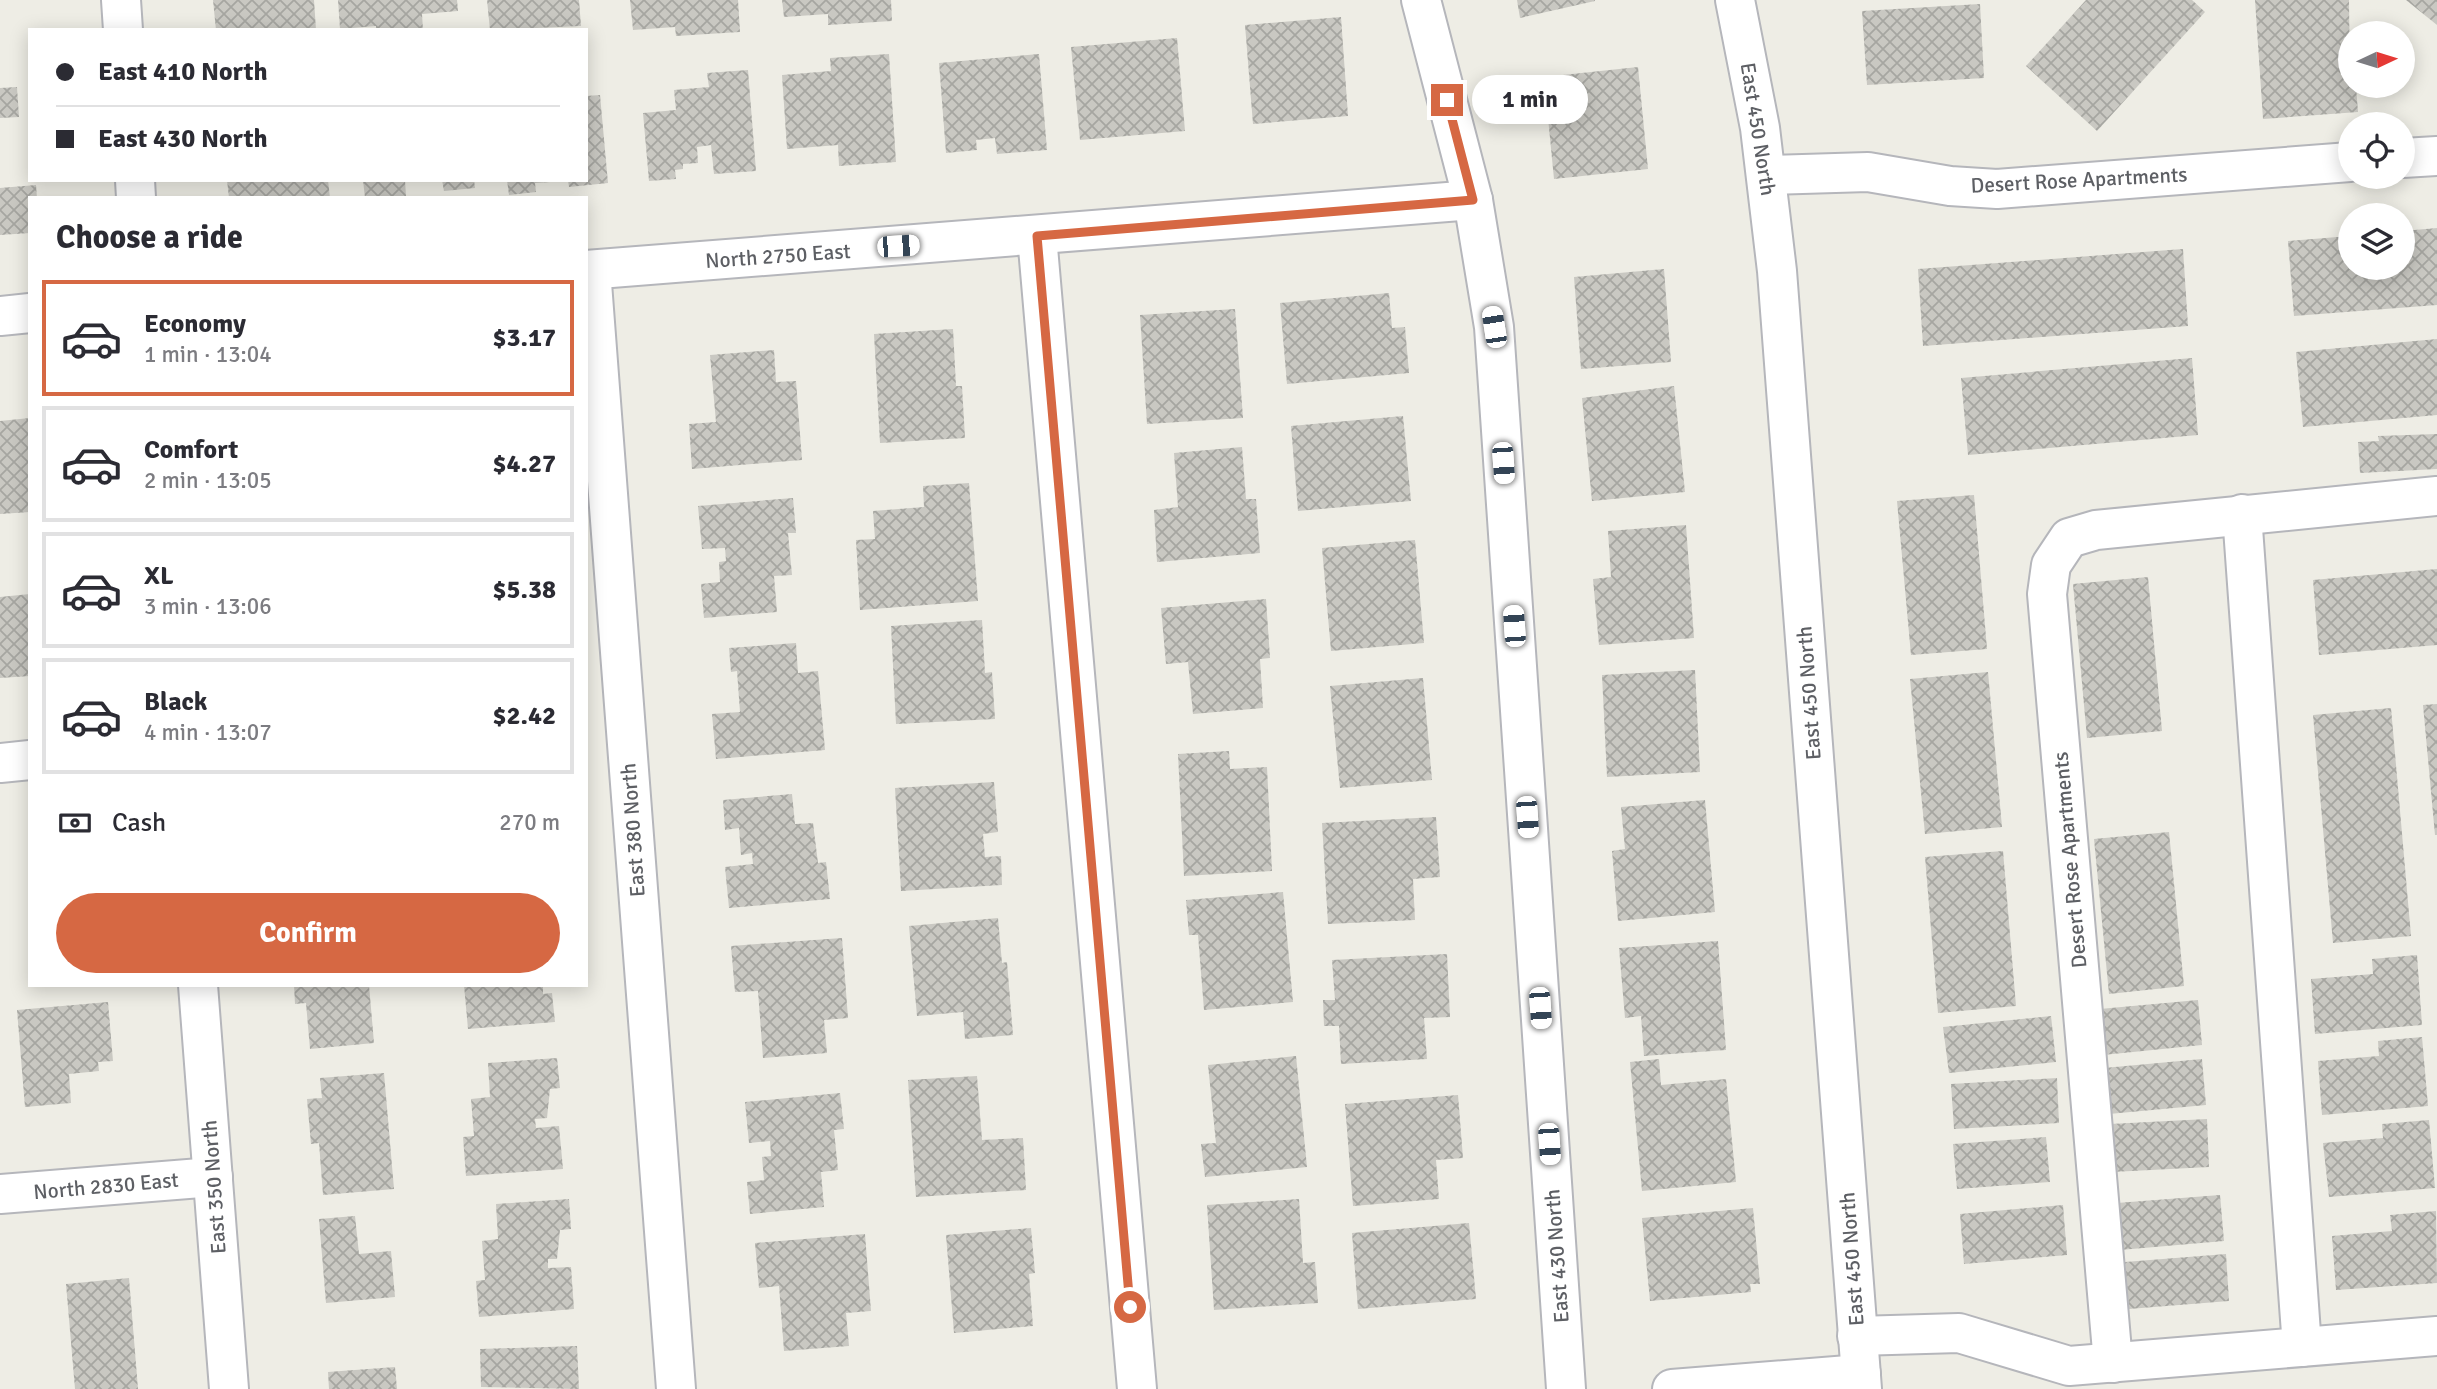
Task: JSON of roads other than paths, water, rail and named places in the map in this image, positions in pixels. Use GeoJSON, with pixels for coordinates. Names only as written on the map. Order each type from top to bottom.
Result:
{"type":"FeatureCollection","features":[{"type":"Feature","properties":{"kind":"street"},"geometry":{"type":"LineString","coordinates":[[121,0],[123,28]]}},
{"type":"Feature","properties":{"kind":"street","name":"East 430 North"},"geometry":{"type":"LineString","coordinates":[[1421,0],[1473,200],[1494,327],[1566,1389]]}},
{"type":"Feature","properties":{"kind":"street","name":"East 450 North"},"geometry":{"type":"LineString","coordinates":[[1735,0],[1766,175],[1777,271],[1861,1382]]}},
{"type":"Feature","properties":{"kind":"street"},"geometry":{"type":"LineString","coordinates":[[2415,157],[2437,156]]}},
{"type":"Feature","properties":{"kind":"street","name":"Desert Rose Apartments"},"geometry":{"type":"LineString","coordinates":[[1766,175],[1868,172],[1950,186],[1997,189],[2338,163]]}},
{"type":"Feature","properties":{"kind":"street","name":"North 2750 East"},"geometry":{"type":"LineString","coordinates":[[589,270],[1473,200]]}},
{"type":"Feature","properties":{"kind":"street"},"geometry":{"type":"LineString","coordinates":[[1037,236],[1137,1389]]}},
{"type":"Feature","properties":{"kind":"street","name":"East 380 North"},"geometry":{"type":"LineString","coordinates":[[589,270],[676,1389]]}},
{"type":"Feature","properties":{"kind":"street"},"geometry":{"type":"LineString","coordinates":[[0,316],[28,313]]}},
{"type":"Feature","properties":{"kind":"street","name":"Desert Rose Apartments"},"geometry":{"type":"LineString","coordinates":[[2113,1363],[2047,594],[2052,565],[2069,538],[2127,524],[2437,496]]}},
{"type":"Feature","properties":{"kind":"street"},"geometry":{"type":"LineString","coordinates":[[2242,514],[2302,1347]]}},
{"type":"Feature","properties":{"kind":"street"},"geometry":{"type":"LineString","coordinates":[[0,763],[28,760]]}},
{"type":"Feature","properties":{"kind":"street","name":"East 350 North"},"geometry":{"type":"LineString","coordinates":[[198,987],[229,1389]]}},
{"type":"Feature","properties":{"kind":"street","name":"North 2830 East"},"geometry":{"type":"LineString","coordinates":[[0,1194],[213,1177]]}},
{"type":"Feature","properties":{"kind":"street"},"geometry":{"type":"LineString","coordinates":[[1857,1336],[1959,1333],[2069,1366],[2437,1336]]}},
{"type":"Feature","properties":{"kind":"street"},"geometry":{"type":"LineString","coordinates":[[1672,1389],[1861,1382]]}}]}
